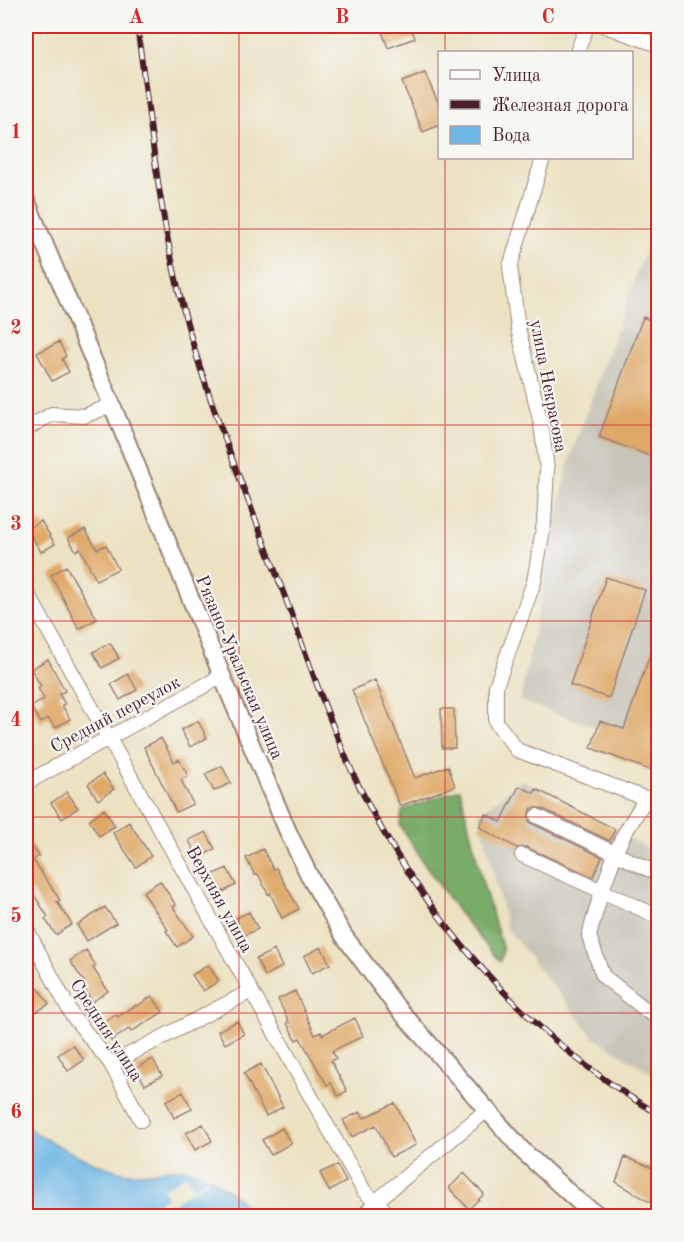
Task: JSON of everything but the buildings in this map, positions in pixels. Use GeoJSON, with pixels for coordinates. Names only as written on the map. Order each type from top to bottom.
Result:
{"type":"FeatureCollection","features":[{"type":"Feature","properties":{"kind":"main road","name":"Рязано-Уральская улица"},"geometry":{"type":"LineString","coordinates":[[26,200],[222,676],[289,834],[311,879],[344,936],[396,1006],[524,1152],[579,1202],[600,1216]]}},
{"type":"Feature","properties":{"kind":"street"},"geometry":{"type":"LineString","coordinates":[[577,51],[587,26]]}},
{"type":"Feature","properties":{"kind":"street"},"geometry":{"type":"LineString","coordinates":[[605,26],[658,45]]}},
{"type":"Feature","properties":{"kind":"street","name":"улица Некрасова"},"geometry":{"type":"LineString","coordinates":[[543,159],[510,267],[518,328],[541,424],[547,469],[544,523],[534,582],[496,686],[496,722],[517,750],[652,801]]}},
{"type":"Feature","properties":{"kind":"street"},"geometry":{"type":"LineString","coordinates":[[26,429],[52,414],[84,416],[112,405]]}},
{"type":"Feature","properties":{"kind":"street","name":"Верхняя улица"},"geometry":{"type":"LineString","coordinates":[[26,591],[364,1191],[392,1216]]}},
{"type":"Feature","properties":{"kind":"street","name":"Средний переулок"},"geometry":{"type":"LineString","coordinates":[[26,783],[222,676]]}},
{"type":"Feature","properties":{"kind":"street"},"geometry":{"type":"LineString","coordinates":[[652,801],[623,836],[602,890],[589,936],[603,976],[650,1013],[658,1016]]}},
{"type":"Feature","properties":{"kind":"street"},"geometry":{"type":"LineString","coordinates":[[537,816],[658,874]]}},
{"type":"Feature","properties":{"kind":"street"},"geometry":{"type":"LineString","coordinates":[[522,855],[657,916],[658,913]]}},
{"type":"Feature","properties":{"kind":"street","name":"Средняя улица"},"geometry":{"type":"LineString","coordinates":[[26,928],[72,1015],[111,1064],[141,1120]]}},
{"type":"Feature","properties":{"kind":"street"},"geometry":{"type":"LineString","coordinates":[[111,1064],[251,991]]}},
{"type":"Feature","properties":{"kind":"street"},"geometry":{"type":"LineString","coordinates":[[364,1216],[375,1202],[487,1110]]}},
{"type":"Feature","properties":{"kind":"shaded area"},"geometry":{"type":"Polygon","coordinates":[[[658,214],[658,749],[520,701],[568,464],[658,214]]]}},
{"type":"Feature","properties":{"kind":"shaded area"},"geometry":{"type":"Polygon","coordinates":[[[523,780],[658,854],[658,1068],[651,1073],[594,1037],[507,929],[479,813],[523,780]]]}},
{"type":"Feature","properties":{"kind":"green space"},"geometry":{"type":"Polygon","coordinates":[[[460,789],[483,884],[503,950],[500,962],[459,913],[400,825],[402,810],[460,789]]]}},
{"type":"Feature","properties":{"kind":"water"},"geometry":{"type":"Polygon","coordinates":[[[26,1126],[76,1154],[119,1171],[136,1173],[184,1169],[194,1171],[214,1180],[256,1216],[26,1216],[26,1126]]]}},
{"type":"Feature","properties":{"kind":"pier"},"geometry":{"type":"Polygon","coordinates":[[[186,1175],[194,1188],[207,1178],[209,1179],[193,1192],[192,1190],[172,1204],[170,1202],[162,1206],[159,1202],[167,1197],[163,1189],[186,1175]]]}},
{"type":"Feature","properties":{"kind":"railway"},"geometry":{"type":"LineString","coordinates":[[137,26],[164,216],[176,279],[197,356],[222,432],[325,706],[356,780],[382,830],[412,878],[446,925],[483,969],[522,1011],[565,1049],[610,1083],[658,1114]]}}]}
